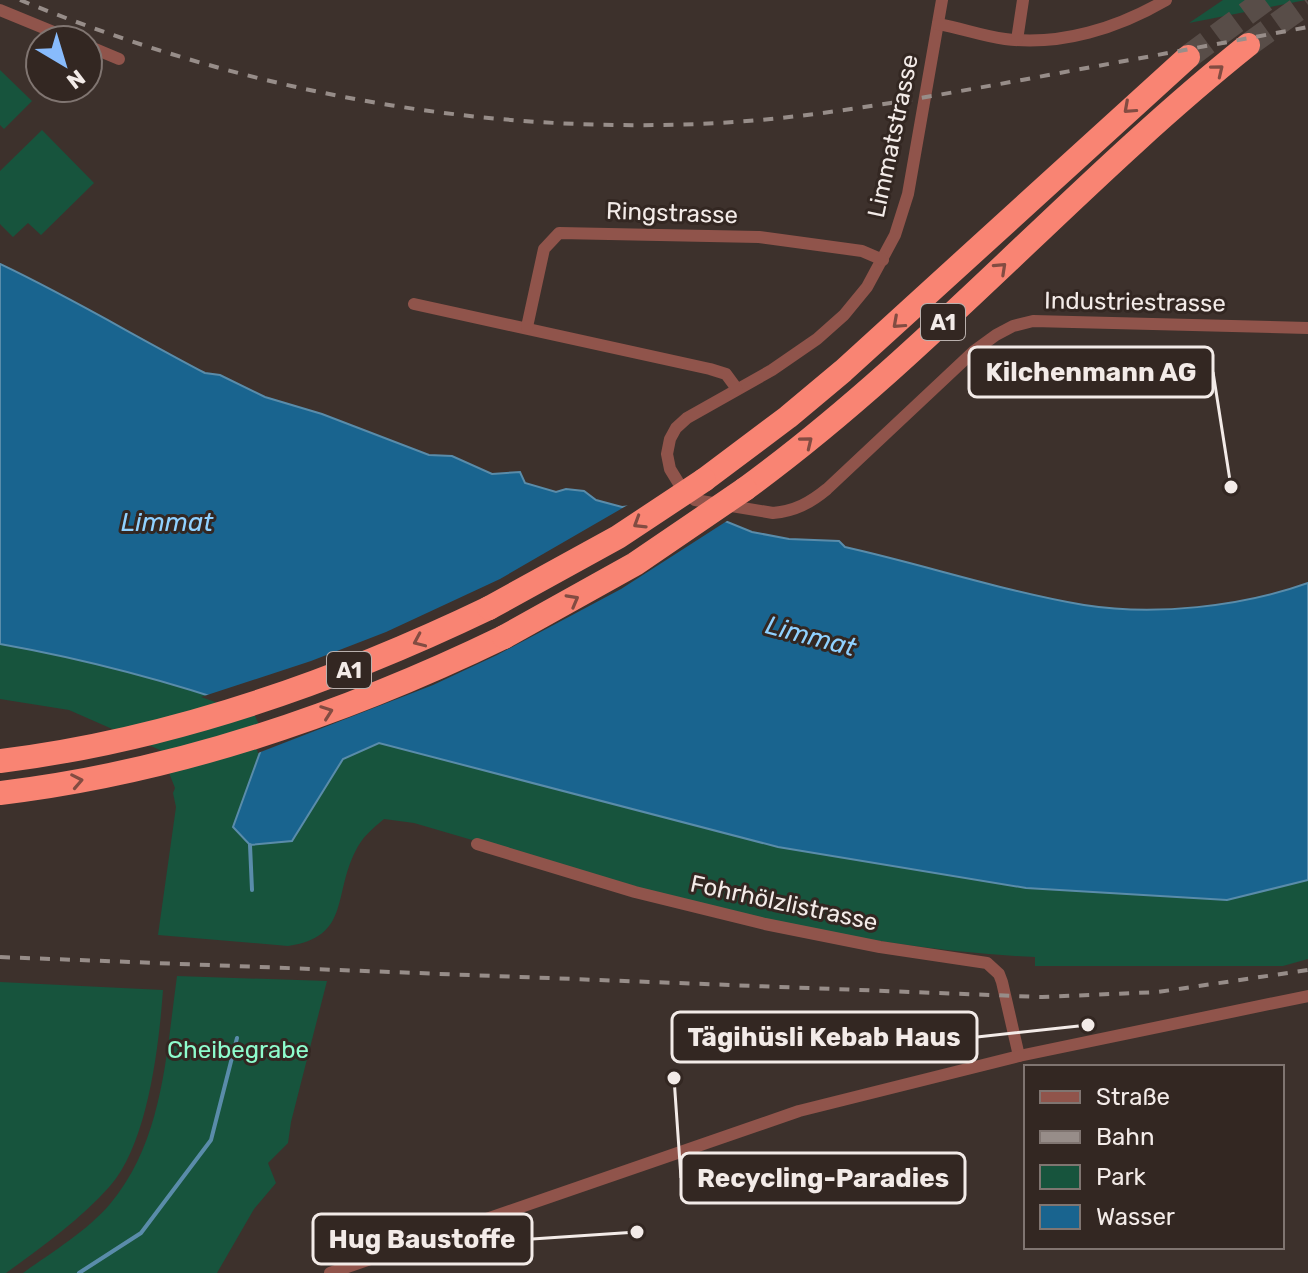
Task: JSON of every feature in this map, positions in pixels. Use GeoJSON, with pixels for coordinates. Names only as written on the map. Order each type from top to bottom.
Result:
{"type":"FeatureCollection","features":[{"type":"Feature","properties":{"kind":"highway","name":"A1"},"geometry":{"type":"LineString","coordinates":[[0,793],[128,771],[254,737],[368,697],[504,637],[603,583],[667,544],[745,489],[863,395],[1142,136],[1248,45]]}},
{"type":"Feature","properties":{"kind":"highway","name":"A1"},"geometry":{"type":"LineString","coordinates":[[0,761],[109,742],[203,719],[321,680],[456,624],[700,490],[854,361],[1188,57]]}},
{"type":"Feature","properties":{"kind":"street","name":"Limmatstrasse"},"geometry":{"type":"LineString","coordinates":[[700,490],[681,487],[670,469],[667,454],[676,428],[687,418],[795,355],[827,331],[858,299],[883,260],[908,194],[942,0]]}},
{"type":"Feature","properties":{"kind":"street"},"geometry":{"type":"LineString","coordinates":[[1017,40],[1023,0]]}},
{"type":"Feature","properties":{"kind":"street"},"geometry":{"type":"LineString","coordinates":[[938,24],[1017,40],[1059,39],[1099,30],[1166,0]]}},
{"type":"Feature","properties":{"kind":"street"},"geometry":{"type":"LineString","coordinates":[[0,10],[34,24]]}},
{"type":"Feature","properties":{"kind":"street"},"geometry":{"type":"LineString","coordinates":[[104,53],[119,59]]}},
{"type":"Feature","properties":{"kind":"street","name":"Ringstrasse"},"geometry":{"type":"LineString","coordinates":[[527,327],[544,249],[559,233],[759,237],[862,251],[883,260]]}},
{"type":"Feature","properties":{"kind":"street"},"geometry":{"type":"LineString","coordinates":[[414,304],[722,372],[737,389]]}},
{"type":"Feature","properties":{"kind":"street","name":"Industriestrasse"},"geometry":{"type":"LineString","coordinates":[[700,490],[773,513],[808,503],[827,489],[974,351],[1013,326],[1055,320],[1308,328]]}},
{"type":"Feature","properties":{"kind":"street","name":"Fohrhölzlistrasse"},"geometry":{"type":"LineString","coordinates":[[477,844],[635,892],[765,924],[880,947],[987,963],[999,974],[1002,982],[1019,1056]]}},
{"type":"Feature","properties":{"kind":"street"},"geometry":{"type":"LineString","coordinates":[[330,1273],[799,1111],[1019,1056],[1308,996]]}},
{"type":"Feature","properties":{"kind":"green space"},"geometry":{"type":"Polygon","coordinates":[[[1223,0],[1306,0],[1189,23],[1223,0]]]}},
{"type":"Feature","properties":{"kind":"green space"},"geometry":{"type":"Polygon","coordinates":[[[0,70],[24,93],[24,104],[29,104],[4,129],[0,125],[0,70]]]}},
{"type":"Feature","properties":{"kind":"green space"},"geometry":{"type":"Polygon","coordinates":[[[42,130],[94,183],[41,235],[28,223],[13,237],[0,224],[0,171],[42,130]]]}},
{"type":"Feature","properties":{"kind":"green space"},"geometry":{"type":"Polygon","coordinates":[[[0,644],[130,673],[258,712],[292,841],[343,759],[379,743],[778,847],[1026,888],[1227,900],[1308,880],[1308,959],[1283,966],[1035,966],[1035,957],[877,941],[721,909],[414,823],[384,819],[371,830],[355,852],[336,912],[322,934],[288,946],[158,935],[176,807],[175,788],[160,750],[69,710],[0,699],[0,644]]]}},
{"type":"Feature","properties":{"kind":"green space","name":"Cheibegrabe"},"geometry":{"type":"Polygon","coordinates":[[[177,976],[327,981],[288,1143],[268,1163],[276,1183],[254,1209],[217,1273],[23,1273],[91,1223],[128,1179],[152,1125],[159,1096],[177,976]]]}},
{"type":"Feature","properties":{"kind":"green space"},"geometry":{"type":"Polygon","coordinates":[[[0,982],[163,990],[149,1092],[134,1145],[123,1167],[87,1210],[6,1273],[0,1273],[0,982]]]}},
{"type":"Feature","properties":{"kind":"water","name":"Limmat"},"geometry":{"type":"Polygon","coordinates":[[[0,264],[205,373],[220,375],[265,397],[322,414],[429,455],[452,456],[492,474],[520,472],[525,483],[556,492],[566,489],[584,491],[596,500],[622,507],[641,505],[725,521],[752,532],[789,539],[839,541],[845,547],[1024,593],[1084,605],[1139,610],[1197,607],[1255,598],[1308,583],[1308,880],[1227,900],[1026,888],[778,847],[379,743],[343,759],[292,841],[250,845],[233,827],[267,733],[258,712],[130,673],[0,644],[0,264]]]}},
{"type":"Feature","properties":{"kind":"pier"},"geometry":{"type":"Polygon","coordinates":[[[642,501],[730,519],[621,589],[497,655],[433,685],[258,753],[263,733],[255,716],[201,697],[311,661],[386,632],[500,579],[633,502],[642,501]]]}},
{"type":"Feature","properties":{"kind":"waterway"},"geometry":{"type":"LineString","coordinates":[[250,845],[252,890]]}},
{"type":"Feature","properties":{"kind":"waterway"},"geometry":{"type":"LineString","coordinates":[[79,1273],[141,1233],[211,1140],[237,1038]]}},
{"type":"Feature","properties":{"kind":"tunnel"},"geometry":{"type":"LineString","coordinates":[[1188,57],[1265,0]]}},
{"type":"Feature","properties":{"kind":"tunnel"},"geometry":{"type":"LineString","coordinates":[[1248,45],[1308,2]]}},
{"type":"Feature","properties":{"kind":"railway"},"geometry":{"type":"LineString","coordinates":[[20,0],[106,33],[193,61],[282,84],[371,102],[461,115],[552,123],[643,125],[735,122],[843,110],[1308,27]]}},
{"type":"Feature","properties":{"kind":"railway"},"geometry":{"type":"LineString","coordinates":[[0,957],[1042,997],[1158,992],[1308,970]]}},
{"type":"Feature","properties":{"kind":"place","name":"Kilchenmann AG"},"geometry":{"type":"Point","coordinates":[1231,487]}},
{"type":"Feature","properties":{"kind":"place","name":"Tägihüsli Kebab Haus"},"geometry":{"type":"Point","coordinates":[1088,1025]}},
{"type":"Feature","properties":{"kind":"place","name":"Recycling-Paradies"},"geometry":{"type":"Point","coordinates":[674,1078]}},
{"type":"Feature","properties":{"kind":"place","name":"Hug Baustoffe"},"geometry":{"type":"Point","coordinates":[637,1232]}}]}
